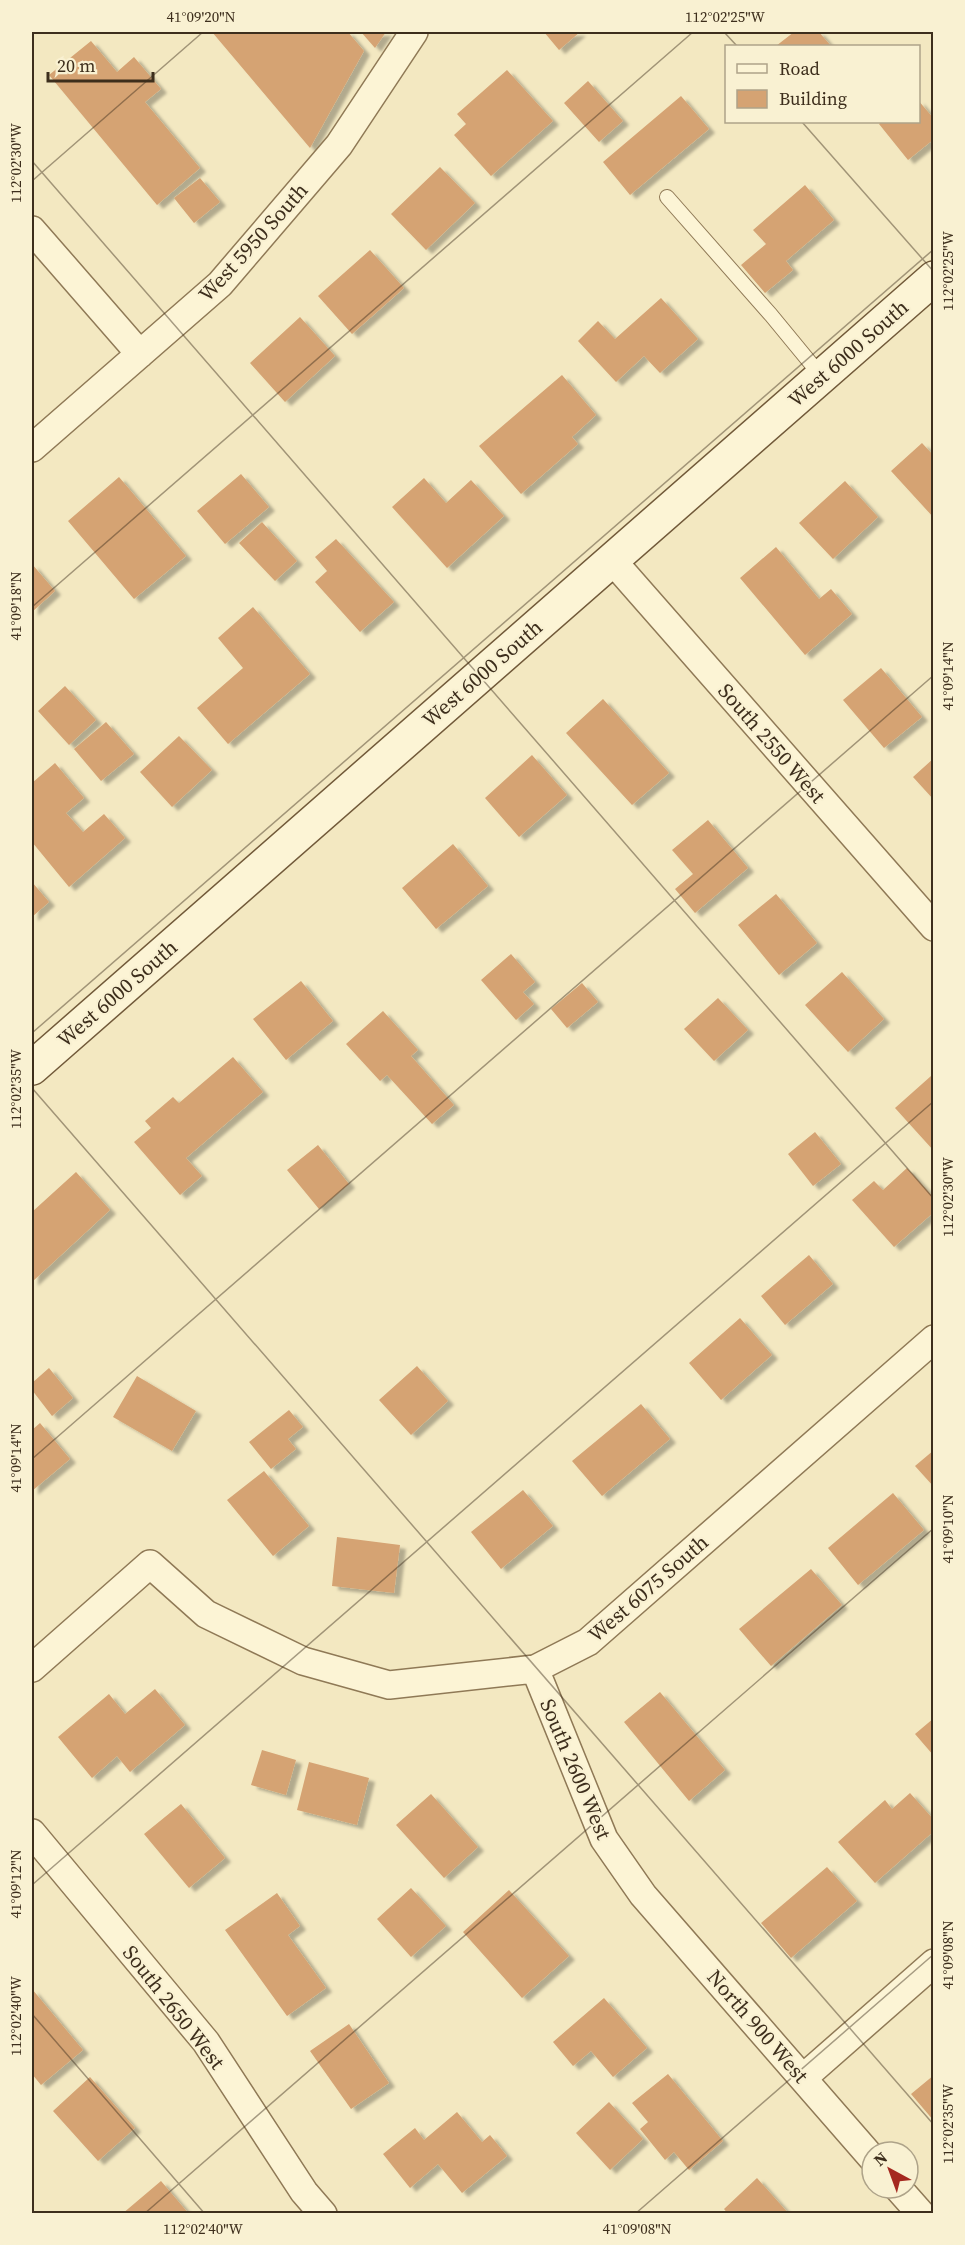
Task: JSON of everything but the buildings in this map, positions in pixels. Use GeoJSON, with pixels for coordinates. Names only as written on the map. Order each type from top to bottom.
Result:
{"type":"FeatureCollection","features":[{"type":"Feature","properties":{"kind":"street","name":"West 5950 South"},"geometry":{"type":"LineString","coordinates":[[32,448],[220,284],[332,154],[414,32]]}},
{"type":"Feature","properties":{"kind":"street"},"geometry":{"type":"LineString","coordinates":[[32,230],[140,354]]}},
{"type":"Feature","properties":{"kind":"street","name":"West 6000 South"},"geometry":{"type":"LineString","coordinates":[[32,1068],[933,278]]}},
{"type":"Feature","properties":{"kind":"street","name":"South 2550 West"},"geometry":{"type":"LineString","coordinates":[[611,559],[933,927]]}},
{"type":"Feature","properties":{"kind":"street","name":"West 6075 South"},"geometry":{"type":"LineString","coordinates":[[32,1668],[150,1564],[206,1614],[303,1660],[389,1685],[535,1669],[588,1642],[933,1339]]}},
{"type":"Feature","properties":{"kind":"street","name":"South 2600 West"},"geometry":{"type":"LineString","coordinates":[[535,1669],[604,1839],[643,1895]]}},
{"type":"Feature","properties":{"kind":"street","name":"South 2650 West"},"geometry":{"type":"LineString","coordinates":[[32,1833],[206,2042],[304,2192],[323,2214]]}},
{"type":"Feature","properties":{"kind":"street","name":"North 900 West"},"geometry":{"type":"LineString","coordinates":[[643,1895],[860,2144]]}},
{"type":"Feature","properties":{"kind":"street"},"geometry":{"type":"LineString","coordinates":[[803,2078],[933,1963]]}},
{"type":"Feature","properties":{"kind":"street"},"geometry":{"type":"LineString","coordinates":[[909,2200],[921,2214]]}},
{"type":"Feature","properties":{"kind":"lane"},"geometry":{"type":"LineString","coordinates":[[667,197],[771,315],[822,377]]}}]}
